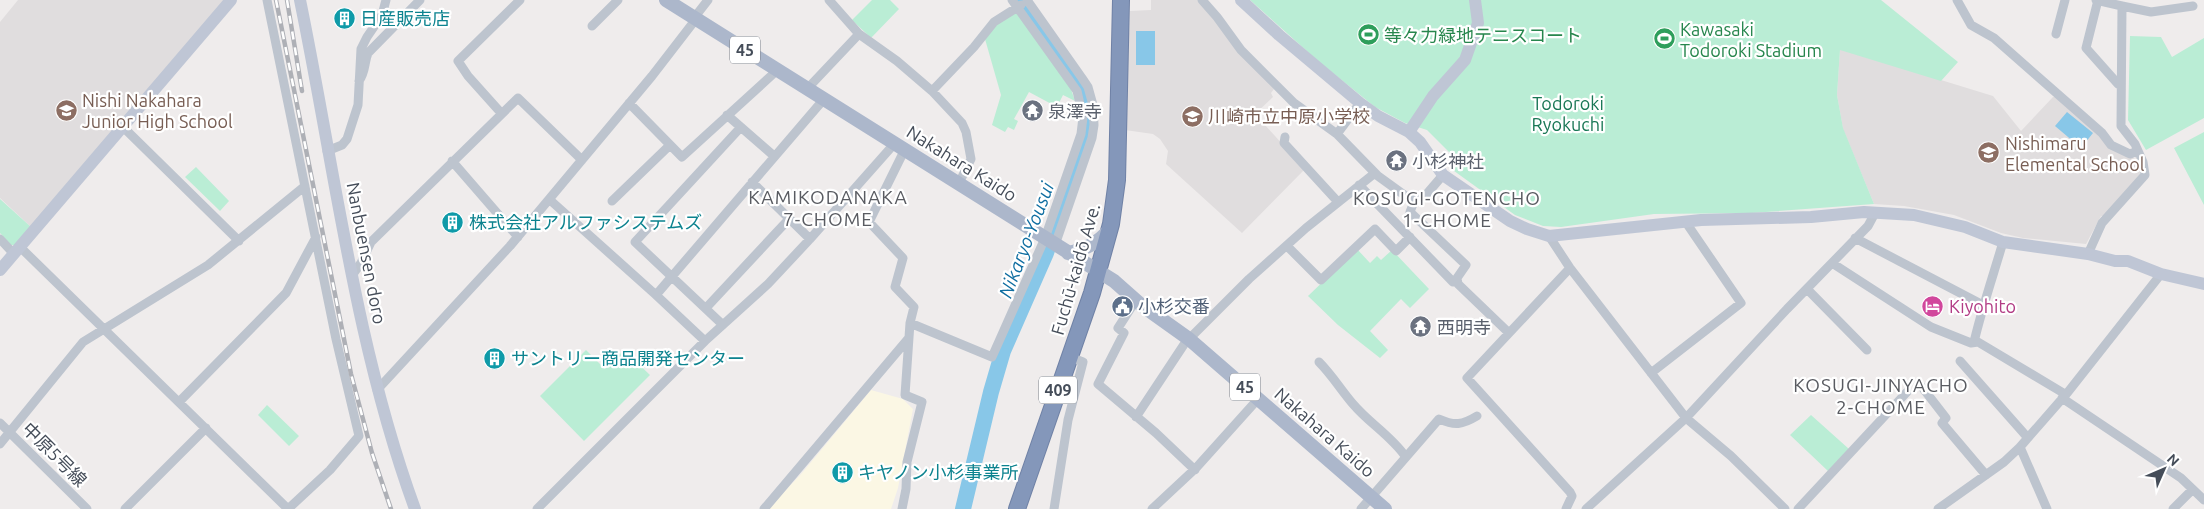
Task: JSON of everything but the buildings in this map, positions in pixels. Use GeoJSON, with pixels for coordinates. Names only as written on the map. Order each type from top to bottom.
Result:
{"type":"FeatureCollection","features":[{"type":"Feature","properties":{"kind":"highway","name":"Fuchū-kaidō Ave."},"geometry":{"type":"LineString","coordinates":[[1017,509],[1099,271],[1110,229],[1117,180],[1121,0]]}},
{"type":"Feature","properties":{"kind":"main road","name":"Nakahara Kaido"},"geometry":{"type":"LineString","coordinates":[[666,0],[1114,280],[1136,300],[1189,339],[1385,509]]}},
{"type":"Feature","properties":{"kind":"main road"},"geometry":{"type":"LineString","coordinates":[[1068,253],[1090,246],[1110,229]]}},
{"type":"Feature","properties":{"kind":"street"},"geometry":{"type":"LineString","coordinates":[[0,270],[231,0]]}},
{"type":"Feature","properties":{"kind":"street"},"geometry":{"type":"LineString","coordinates":[[0,239],[17,250],[105,329],[206,428],[292,508],[330,470],[360,436],[341,365],[267,0]]}},
{"type":"Feature","properties":{"kind":"street","name":"Nanbuensen doro"},"geometry":{"type":"LineString","coordinates":[[300,0],[328,151],[377,390],[415,509]]}},
{"type":"Feature","properties":{"kind":"street"},"geometry":{"type":"LineString","coordinates":[[328,151],[342,144],[346,139],[358,105],[361,49],[382,15],[386,0]]}},
{"type":"Feature","properties":{"kind":"street"},"geometry":{"type":"LineString","coordinates":[[360,81],[365,71],[368,53],[420,0]]}},
{"type":"Feature","properties":{"kind":"street"},"geometry":{"type":"LineString","coordinates":[[502,114],[468,76],[458,61],[520,0]]}},
{"type":"Feature","properties":{"kind":"street"},"geometry":{"type":"LineString","coordinates":[[592,26],[618,0]]}},
{"type":"Feature","properties":{"kind":"street"},"geometry":{"type":"LineString","coordinates":[[377,390],[550,200],[629,103],[708,0]]}},
{"type":"Feature","properties":{"kind":"street"},"geometry":{"type":"LineString","coordinates":[[910,323],[992,357],[1050,241],[1092,138],[1095,117],[1088,87],[1027,0],[1014,4],[994,22],[974,47],[932,90]]}},
{"type":"Feature","properties":{"kind":"street"},"geometry":{"type":"LineString","coordinates":[[1202,0],[1241,50],[1294,102],[1337,134],[1375,173],[1407,197],[1415,199],[1425,196],[1443,175]]}},
{"type":"Feature","properties":{"kind":"street"},"geometry":{"type":"LineString","coordinates":[[1240,0],[1360,102],[1378,116],[1409,132],[1420,142],[1443,175],[1510,221],[1549,236],[1685,221],[1875,213],[1914,215],[1956,225],[2002,242],[2088,254],[2128,262],[2161,274],[2204,284]]}},
{"type":"Feature","properties":{"kind":"street"},"geometry":{"type":"LineString","coordinates":[[1409,132],[1433,96],[1466,60],[1478,23],[1475,0]]}},
{"type":"Feature","properties":{"kind":"street"},"geometry":{"type":"LineString","coordinates":[[1958,0],[1971,25],[1994,38],[2102,133],[2111,144],[2130,154],[2135,152],[2139,154]]}},
{"type":"Feature","properties":{"kind":"street"},"geometry":{"type":"LineString","coordinates":[[2056,34],[2066,0]]}},
{"type":"Feature","properties":{"kind":"street"},"geometry":{"type":"LineString","coordinates":[[2120,84],[2086,48],[2097,0],[2151,12],[2193,6]]}},
{"type":"Feature","properties":{"kind":"street"},"geometry":{"type":"LineString","coordinates":[[831,1],[859,34],[897,60],[932,90],[962,123],[966,132],[971,159],[959,183]]}},
{"type":"Feature","properties":{"kind":"street"},"geometry":{"type":"LineString","coordinates":[[1014,4],[1072,82],[1079,96],[1083,117],[1081,134],[1050,241]]}},
{"type":"Feature","properties":{"kind":"street"},"geometry":{"type":"LineString","coordinates":[[2088,254],[2102,224],[2145,175],[2143,162],[2135,144],[2121,126],[2122,6]]}},
{"type":"Feature","properties":{"kind":"street"},"geometry":{"type":"LineString","coordinates":[[807,89],[859,34]]}},
{"type":"Feature","properties":{"kind":"street"},"geometry":{"type":"LineString","coordinates":[[629,103],[682,158],[772,75],[776,69]]}},
{"type":"Feature","properties":{"kind":"street"},"geometry":{"type":"LineString","coordinates":[[353,274],[361,263],[371,242],[518,98],[582,160]]}},
{"type":"Feature","properties":{"kind":"street"},"geometry":{"type":"LineString","coordinates":[[656,295],[824,99]]}},
{"type":"Feature","properties":{"kind":"street"},"geometry":{"type":"LineString","coordinates":[[1337,134],[1360,102]]}},
{"type":"Feature","properties":{"kind":"street"},"geometry":{"type":"LineString","coordinates":[[727,115],[774,156]]}},
{"type":"Feature","properties":{"kind":"street"},"geometry":{"type":"LineString","coordinates":[[123,127],[239,241]]}},
{"type":"Feature","properties":{"kind":"street"},"geometry":{"type":"LineString","coordinates":[[723,325],[635,242],[741,128]]}},
{"type":"Feature","properties":{"kind":"street"},"geometry":{"type":"LineString","coordinates":[[1284,137],[1284,143],[1338,202]]}},
{"type":"Feature","properties":{"kind":"street"},"geometry":{"type":"LineString","coordinates":[[612,201],[670,145]]}},
{"type":"Feature","properties":{"kind":"street"},"geometry":{"type":"LineString","coordinates":[[538,509],[705,341],[768,284],[900,146]]}},
{"type":"Feature","properties":{"kind":"street"},"geometry":{"type":"LineString","coordinates":[[900,146],[869,222],[903,258],[895,287],[914,307],[908,339],[905,396],[922,402],[907,462],[906,489],[902,509]]}},
{"type":"Feature","properties":{"kind":"street"},"geometry":{"type":"LineString","coordinates":[[452,162],[518,237]]}},
{"type":"Feature","properties":{"kind":"street"},"geometry":{"type":"LineString","coordinates":[[1136,417],[1184,343],[1249,279],[1338,202],[1375,173]]}},
{"type":"Feature","properties":{"kind":"street"},"geometry":{"type":"LineString","coordinates":[[752,182],[810,240]]}},
{"type":"Feature","properties":{"kind":"street"},"geometry":{"type":"LineString","coordinates":[[1359,185],[1453,282],[1456,281],[1509,333]]}},
{"type":"Feature","properties":{"kind":"street"},"geometry":{"type":"LineString","coordinates":[[0,444],[83,342],[208,265],[305,186]]}},
{"type":"Feature","properties":{"kind":"street"},"geometry":{"type":"LineString","coordinates":[[1415,199],[1410,212],[1466,265],[1456,281]]}},
{"type":"Feature","properties":{"kind":"street"},"geometry":{"type":"LineString","coordinates":[[550,200],[705,341]]}},
{"type":"Feature","properties":{"kind":"street"},"geometry":{"type":"LineString","coordinates":[[1586,509],[1686,418],[1806,289],[1868,226],[1875,213]]}},
{"type":"Feature","properties":{"kind":"street"},"geometry":{"type":"LineString","coordinates":[[706,308],[790,219]]}},
{"type":"Feature","properties":{"kind":"street"},"geometry":{"type":"LineString","coordinates":[[1651,373],[1741,303],[1685,221]]}},
{"type":"Feature","properties":{"kind":"street"},"geometry":{"type":"LineString","coordinates":[[1287,246],[1321,280],[1375,229],[1396,251],[1410,238]]}},
{"type":"Feature","properties":{"kind":"street"},"geometry":{"type":"LineString","coordinates":[[1549,236],[1570,268],[1686,418],[1731,456],[1785,509]]}},
{"type":"Feature","properties":{"kind":"street"},"geometry":{"type":"LineString","coordinates":[[179,402],[286,293],[316,237]]}},
{"type":"Feature","properties":{"kind":"street"},"geometry":{"type":"LineString","coordinates":[[1855,238],[1983,305]]}},
{"type":"Feature","properties":{"kind":"street"},"geometry":{"type":"LineString","coordinates":[[1974,342],[2002,242]]}},
{"type":"Feature","properties":{"kind":"street"},"geometry":{"type":"LineString","coordinates":[[1832,263],[1931,327],[1971,343],[1978,342],[2013,362],[2181,478],[2204,500]]}},
{"type":"Feature","properties":{"kind":"street"},"geometry":{"type":"LineString","coordinates":[[1566,509],[1572,496],[1570,492],[1467,378],[1570,268]]}},
{"type":"Feature","properties":{"kind":"street"},"geometry":{"type":"LineString","coordinates":[[1938,509],[2004,462],[2020,447],[2064,396],[2161,274]]}},
{"type":"Feature","properties":{"kind":"street"},"geometry":{"type":"LineString","coordinates":[[1806,289],[1867,350]]}},
{"type":"Feature","properties":{"kind":"street"},"geometry":{"type":"LineString","coordinates":[[1136,300],[1118,328],[1124,333],[1098,384],[1195,470]]}},
{"type":"Feature","properties":{"kind":"street"},"geometry":{"type":"LineString","coordinates":[[764,509],[908,339]]}},
{"type":"Feature","properties":{"kind":"street"},"geometry":{"type":"LineString","coordinates":[[1054,509],[1068,420],[1083,362],[1070,357]]}},
{"type":"Feature","properties":{"kind":"street"},"geometry":{"type":"LineString","coordinates":[[1960,360],[2028,438]]}},
{"type":"Feature","properties":{"kind":"street"},"geometry":{"type":"LineString","coordinates":[[1319,362],[1338,382],[1352,403],[1382,433],[1394,441],[1405,456]]}},
{"type":"Feature","properties":{"kind":"street"},"geometry":{"type":"LineString","coordinates":[[1922,387],[1946,418],[1942,423],[1986,475]]}},
{"type":"Feature","properties":{"kind":"street"},"geometry":{"type":"LineString","coordinates":[[1798,509],[1907,392]]}},
{"type":"Feature","properties":{"kind":"street"},"geometry":{"type":"LineString","coordinates":[[1152,509],[1195,470],[1258,399]]}},
{"type":"Feature","properties":{"kind":"street"},"geometry":{"type":"LineString","coordinates":[[1361,509],[1439,419],[1451,425],[1458,425],[1477,416]]}},
{"type":"Feature","properties":{"kind":"street","name":"中原5号線"},"geometry":{"type":"LineString","coordinates":[[0,423],[87,509]]}},
{"type":"Feature","properties":{"kind":"street"},"geometry":{"type":"LineString","coordinates":[[125,509],[206,428]]}},
{"type":"Feature","properties":{"kind":"street"},"geometry":{"type":"LineString","coordinates":[[2020,447],[2047,509]]}},
{"type":"Feature","properties":{"kind":"street"},"geometry":{"type":"LineString","coordinates":[[2173,509],[2192,490]]}},
{"type":"Feature","properties":{"kind":"shaded area","name":"Nishi Nakahara Junior High School"},"geometry":{"type":"Polygon","coordinates":[[[18,0],[226,0],[31,227],[0,198],[0,22],[18,0]]]}},
{"type":"Feature","properties":{"kind":"shaded area","name":"川崎市立中原小学校"},"geometry":{"type":"Polygon","coordinates":[[[1151,0],[1198,0],[1274,89],[1271,93],[1273,97],[1255,114],[1305,169],[1242,233],[1166,164],[1168,151],[1160,139],[1153,134],[1125,130],[1130,11],[1151,10],[1151,0]]]}},
{"type":"Feature","properties":{"kind":"shaded area","name":"Nishimaru Elemental School"},"geometry":{"type":"Polygon","coordinates":[[[1840,49],[1993,96],[2021,131],[2053,97],[2056,97],[2112,147],[2138,160],[2140,176],[2106,216],[2101,216],[2086,244],[2023,238],[2001,233],[1954,215],[1904,206],[1874,204],[1843,129],[1837,95],[1840,49]]]}},
{"type":"Feature","properties":{"kind":"shaded area"},"geometry":{"type":"Polygon","coordinates":[[[871,390],[903,399],[913,409],[898,488],[891,509],[768,509],[802,473],[871,390]]]}},
{"type":"Feature","properties":{"kind":"green space"},"geometry":{"type":"Polygon","coordinates":[[[872,0],[890,0],[899,9],[871,38],[852,20],[872,0]]]}},
{"type":"Feature","properties":{"kind":"green space","name":"Todoroki Ryokuchi"},"geometry":{"type":"Polygon","coordinates":[[[1250,0],[1881,0],[1958,62],[1941,81],[1840,50],[1837,95],[1843,128],[1874,204],[1752,213],[1654,214],[1561,227],[1543,226],[1515,215],[1450,168],[1457,160],[1427,130],[1405,123],[1375,107],[1318,61],[1250,0]]]}},
{"type":"Feature","properties":{"kind":"green space"},"geometry":{"type":"Polygon","coordinates":[[[1014,12],[1017,13],[1071,89],[1075,101],[1063,95],[1057,107],[1029,92],[1014,119],[1018,121],[1014,130],[1008,127],[1005,132],[992,125],[1001,95],[985,39],[995,25],[1014,12]]]}},
{"type":"Feature","properties":{"kind":"green space"},"geometry":{"type":"Polygon","coordinates":[[[2130,36],[2161,37],[2172,57],[2204,38],[2204,118],[2146,150],[2128,120],[2130,36]]]}},
{"type":"Feature","properties":{"kind":"green space"},"geometry":{"type":"Polygon","coordinates":[[[2204,132],[2204,205],[2174,148],[2204,132]]]}},
{"type":"Feature","properties":{"kind":"green space"},"geometry":{"type":"Polygon","coordinates":[[[196,167],[229,201],[220,211],[185,177],[196,167]]]}},
{"type":"Feature","properties":{"kind":"green space"},"geometry":{"type":"Polygon","coordinates":[[[0,199],[31,227],[15,245],[11,245],[0,233],[0,199]]]}},
{"type":"Feature","properties":{"kind":"green space"},"geometry":{"type":"Polygon","coordinates":[[[1357,249],[1370,263],[1377,256],[1381,260],[1392,250],[1429,289],[1410,308],[1401,299],[1370,331],[1388,350],[1380,358],[1338,325],[1308,296],[1357,249]]]}},
{"type":"Feature","properties":{"kind":"green space"},"geometry":{"type":"Polygon","coordinates":[[[586,350],[605,369],[624,350],[650,375],[584,441],[540,396],[586,350]]]}},
{"type":"Feature","properties":{"kind":"green space"},"geometry":{"type":"Polygon","coordinates":[[[267,405],[299,436],[289,446],[258,415],[267,405]]]}},
{"type":"Feature","properties":{"kind":"green space"},"geometry":{"type":"Polygon","coordinates":[[[1811,415],[1849,449],[1828,471],[1790,435],[1811,415]]]}},
{"type":"Feature","properties":{"kind":"water"},"geometry":{"type":"Polygon","coordinates":[[[1136,31],[1155,31],[1155,65],[1136,65],[1136,31]]]}},
{"type":"Feature","properties":{"kind":"water"},"geometry":{"type":"Polygon","coordinates":[[[2067,112],[2093,133],[2081,148],[2055,126],[2067,112]]]}},
{"type":"Feature","properties":{"kind":"waterway","name":"Nikaryo-Yousui"},"geometry":{"type":"LineString","coordinates":[[963,509],[991,392],[1003,351],[1046,253],[1087,131],[1089,117],[1084,93],[1020,0]]}},
{"type":"Feature","properties":{"kind":"railway"},"geometry":{"type":"LineString","coordinates":[[276,0],[351,374],[372,453],[391,509]]}},
{"type":"Feature","properties":{"kind":"railway"},"geometry":{"type":"LineString","coordinates":[[287,0],[302,91]]}},
{"type":"Feature","properties":{"kind":"place","name":"日産販売店"},"geometry":{"type":"Point","coordinates":[344,18]}},
{"type":"Feature","properties":{"kind":"place","name":"等々力緑地テニスコート"},"geometry":{"type":"Point","coordinates":[1368,35]}},
{"type":"Feature","properties":{"kind":"place","name":"Kawasaki Todoroki Stadium"},"geometry":{"type":"Point","coordinates":[1664,39]}},
{"type":"Feature","properties":{"kind":"place","name":"Nishi Nakahara Junior High School"},"geometry":{"type":"Point","coordinates":[66,110]}},
{"type":"Feature","properties":{"kind":"place","name":"泉澤寺"},"geometry":{"type":"Point","coordinates":[1032,111]}},
{"type":"Feature","properties":{"kind":"place","name":"川崎市立中原小学校"},"geometry":{"type":"Point","coordinates":[1192,116]}},
{"type":"Feature","properties":{"kind":"place","name":"Nishimaru Elemental School"},"geometry":{"type":"Point","coordinates":[1989,153]}},
{"type":"Feature","properties":{"kind":"place","name":"小杉神社"},"geometry":{"type":"Point","coordinates":[1396,161]}},
{"type":"Feature","properties":{"kind":"place","name":"株式会社アルファシステムズ"},"geometry":{"type":"Point","coordinates":[453,222]}},
{"type":"Feature","properties":{"kind":"place","name":"小杉交番"},"geometry":{"type":"Point","coordinates":[1122,306]}},
{"type":"Feature","properties":{"kind":"place","name":"Kiyohito"},"geometry":{"type":"Point","coordinates":[1933,306]}},
{"type":"Feature","properties":{"kind":"place","name":"西明寺"},"geometry":{"type":"Point","coordinates":[1421,327]}},
{"type":"Feature","properties":{"kind":"place","name":"サントリー商品開発センター"},"geometry":{"type":"Point","coordinates":[495,358]}},
{"type":"Feature","properties":{"kind":"place","name":"キヤノン小杉事業所"},"geometry":{"type":"Point","coordinates":[842,472]}},
{"type":"Feature","properties":{"kind":"district","name":"KAMIKODANAKA 7-CHOME"},"geometry":{"type":"Point","coordinates":[828,208]}},
{"type":"Feature","properties":{"kind":"district","name":"KOSUGI-GOTENCHO 1-CHOME"},"geometry":{"type":"Point","coordinates":[1447,209]}},
{"type":"Feature","properties":{"kind":"district","name":"KOSUGI-JINYACHO 2-CHOME"},"geometry":{"type":"Point","coordinates":[1881,396]}}]}
